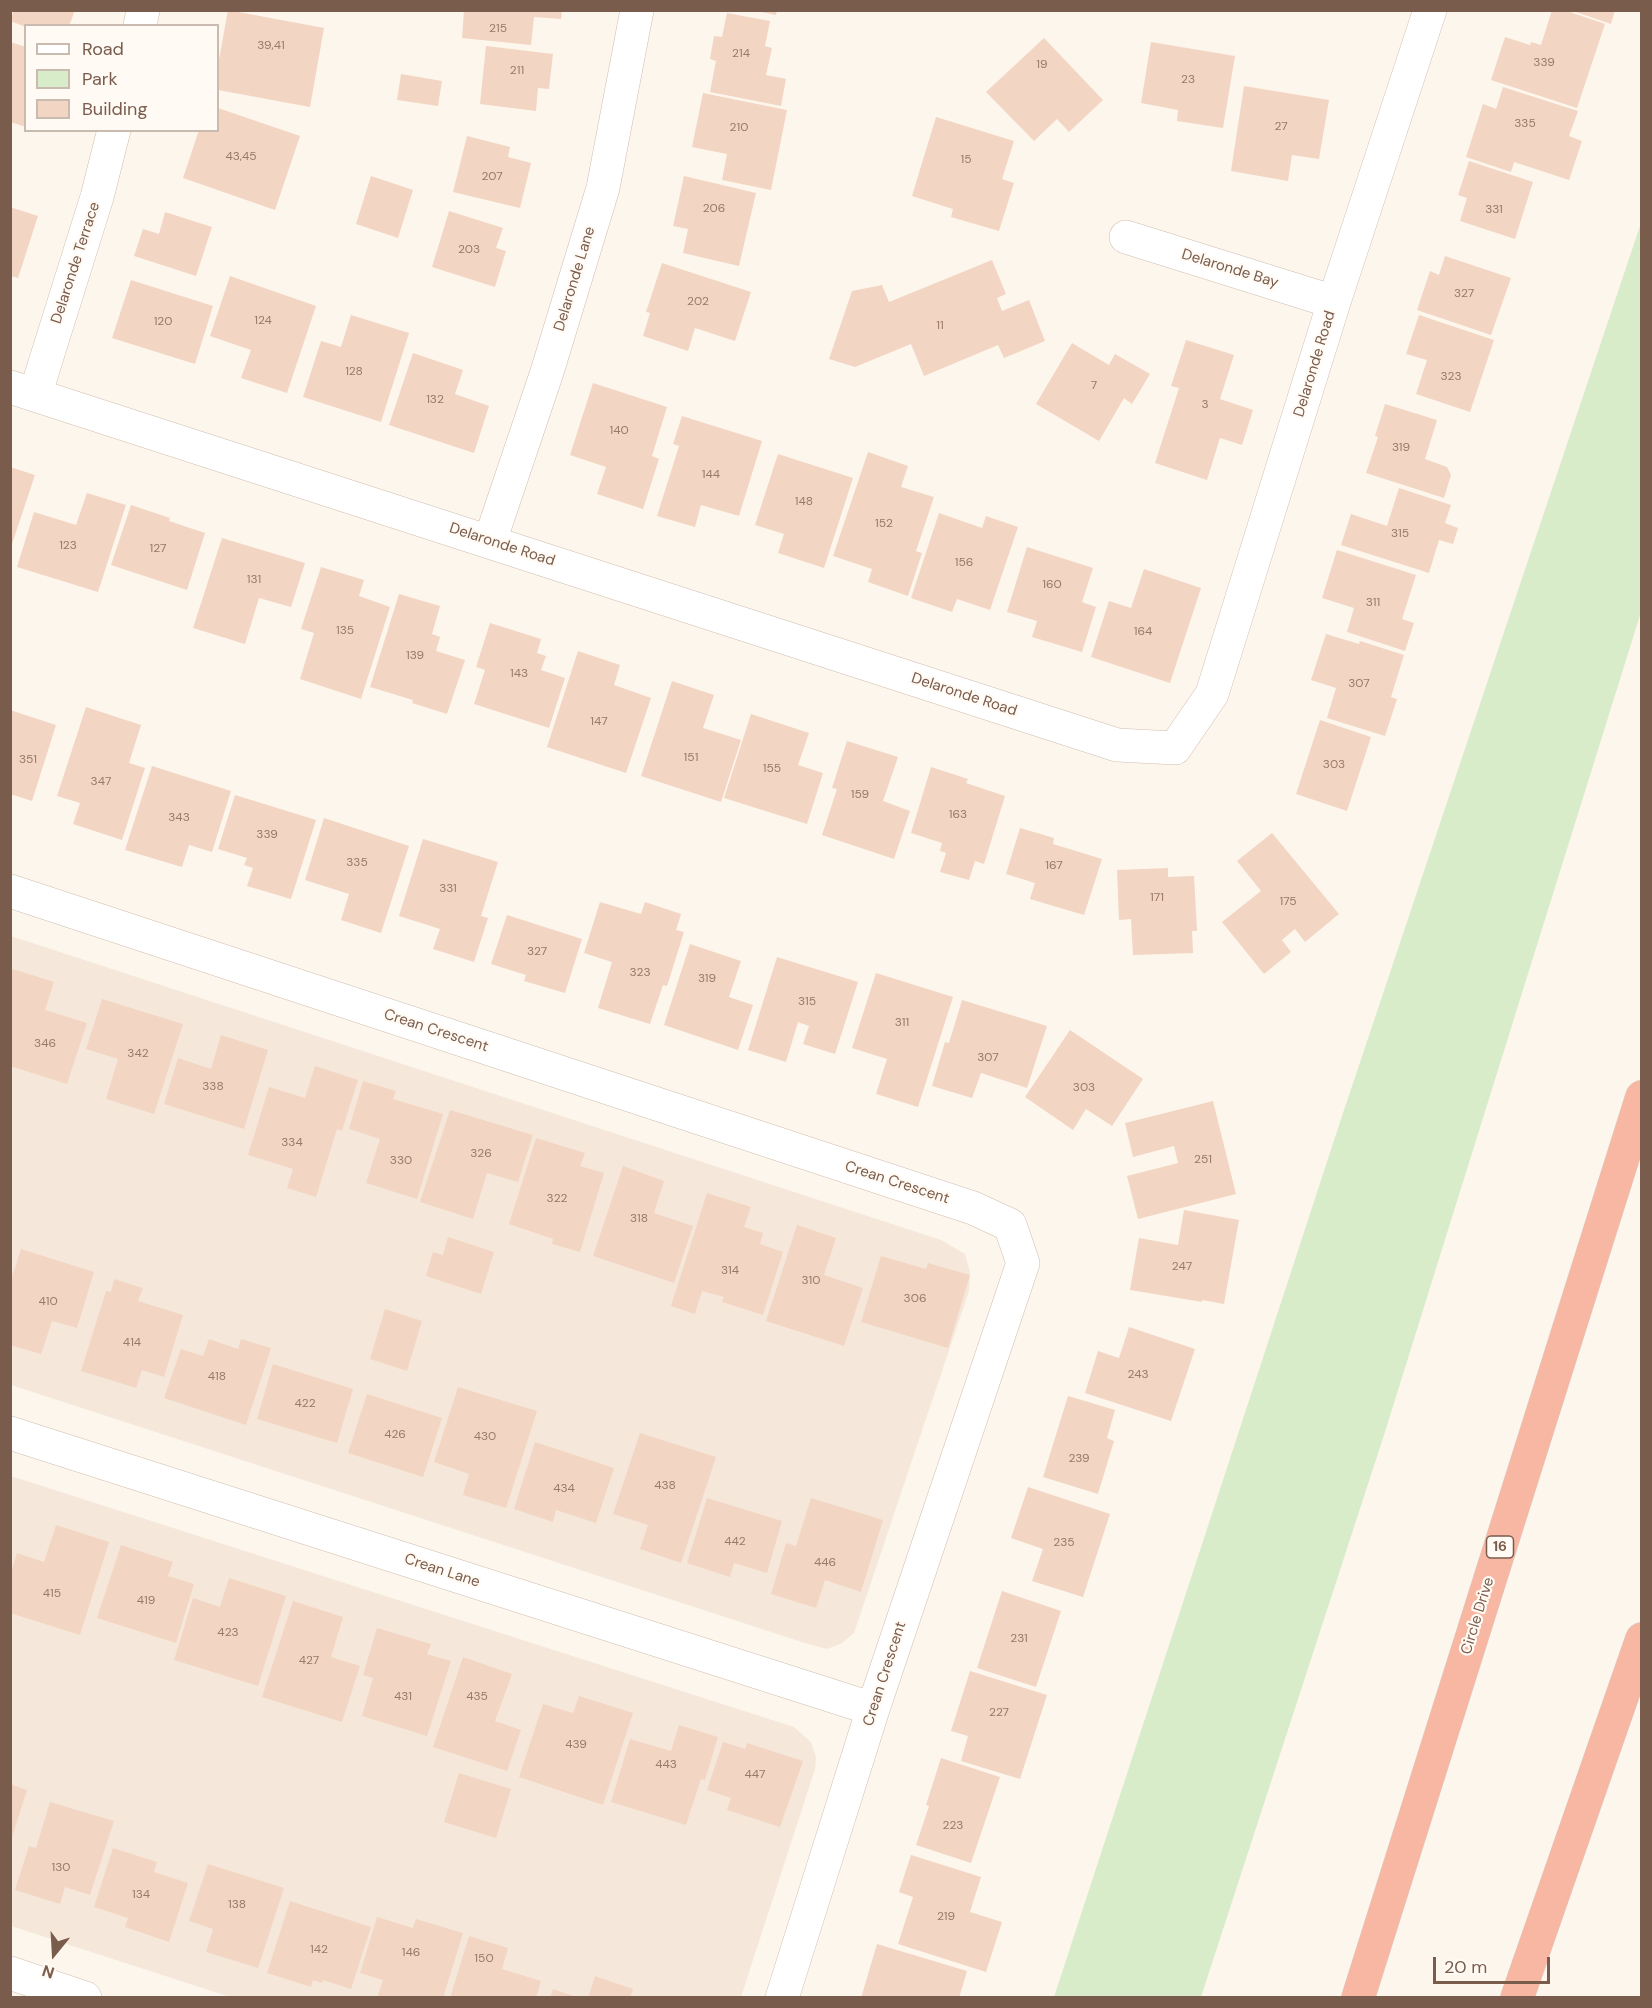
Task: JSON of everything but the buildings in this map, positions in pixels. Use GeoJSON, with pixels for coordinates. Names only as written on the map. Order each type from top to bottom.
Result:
{"type":"FeatureCollection","features":[{"type":"Feature","properties":{"kind":"highway","name":"Circle Drive"},"geometry":{"type":"LineString","coordinates":[[1358,1998],[1641,1097]]}},
{"type":"Feature","properties":{"kind":"highway"},"geometry":{"type":"LineString","coordinates":[[1517,1998],[1641,1639]]}},
{"type":"Feature","properties":{"kind":"street","name":"Delaronde Lane"},"geometry":{"type":"LineString","coordinates":[[490,541],[547,372],[603,188],[637,10]]}},
{"type":"Feature","properties":{"kind":"street","name":"Delaronde Road"},"geometry":{"type":"LineString","coordinates":[[22,391],[1117,745],[1175,748],[1212,694],[1334,302],[1430,10]]}},
{"type":"Feature","properties":{"kind":"street","name":"Delaronde Terrace"},"geometry":{"type":"LineString","coordinates":[[22,391],[97,197],[113,132]]}},
{"type":"Feature","properties":{"kind":"street","name":"Delaronde Bay"},"geometry":{"type":"LineString","coordinates":[[1126,237],[1334,302]]}},
{"type":"Feature","properties":{"kind":"street","name":"Crean Crescent"},"geometry":{"type":"LineString","coordinates":[[10,891],[973,1208],[1010,1225],[1023,1263],[873,1709],[782,1998]]}},
{"type":"Feature","properties":{"kind":"street","name":"Crean Lane"},"geometry":{"type":"LineString","coordinates":[[10,1433],[873,1709]]}},
{"type":"Feature","properties":{"kind":"street"},"geometry":{"type":"LineString","coordinates":[[10,1973],[85,1998]]}},
{"type":"Feature","properties":{"kind":"shaded area"},"geometry":{"type":"Polygon","coordinates":[[[11,936],[941,1240],[965,1254],[970,1272],[969,1291],[854,1633],[842,1643],[827,1649],[808,1644],[11,1385],[11,936]]]}},
{"type":"Feature","properties":{"kind":"shaded area"},"geometry":{"type":"Polygon","coordinates":[[[11,1476],[794,1727],[811,1742],[816,1757],[815,1769],[741,1997],[230,1997],[11,1926],[11,1476]]]}},
{"type":"Feature","properties":{"kind":"green space"},"geometry":{"type":"Polygon","coordinates":[[[1641,223],[1641,612],[1384,1435],[1201,1997],[1054,1997],[1341,1119],[1641,223]]]}}]}
